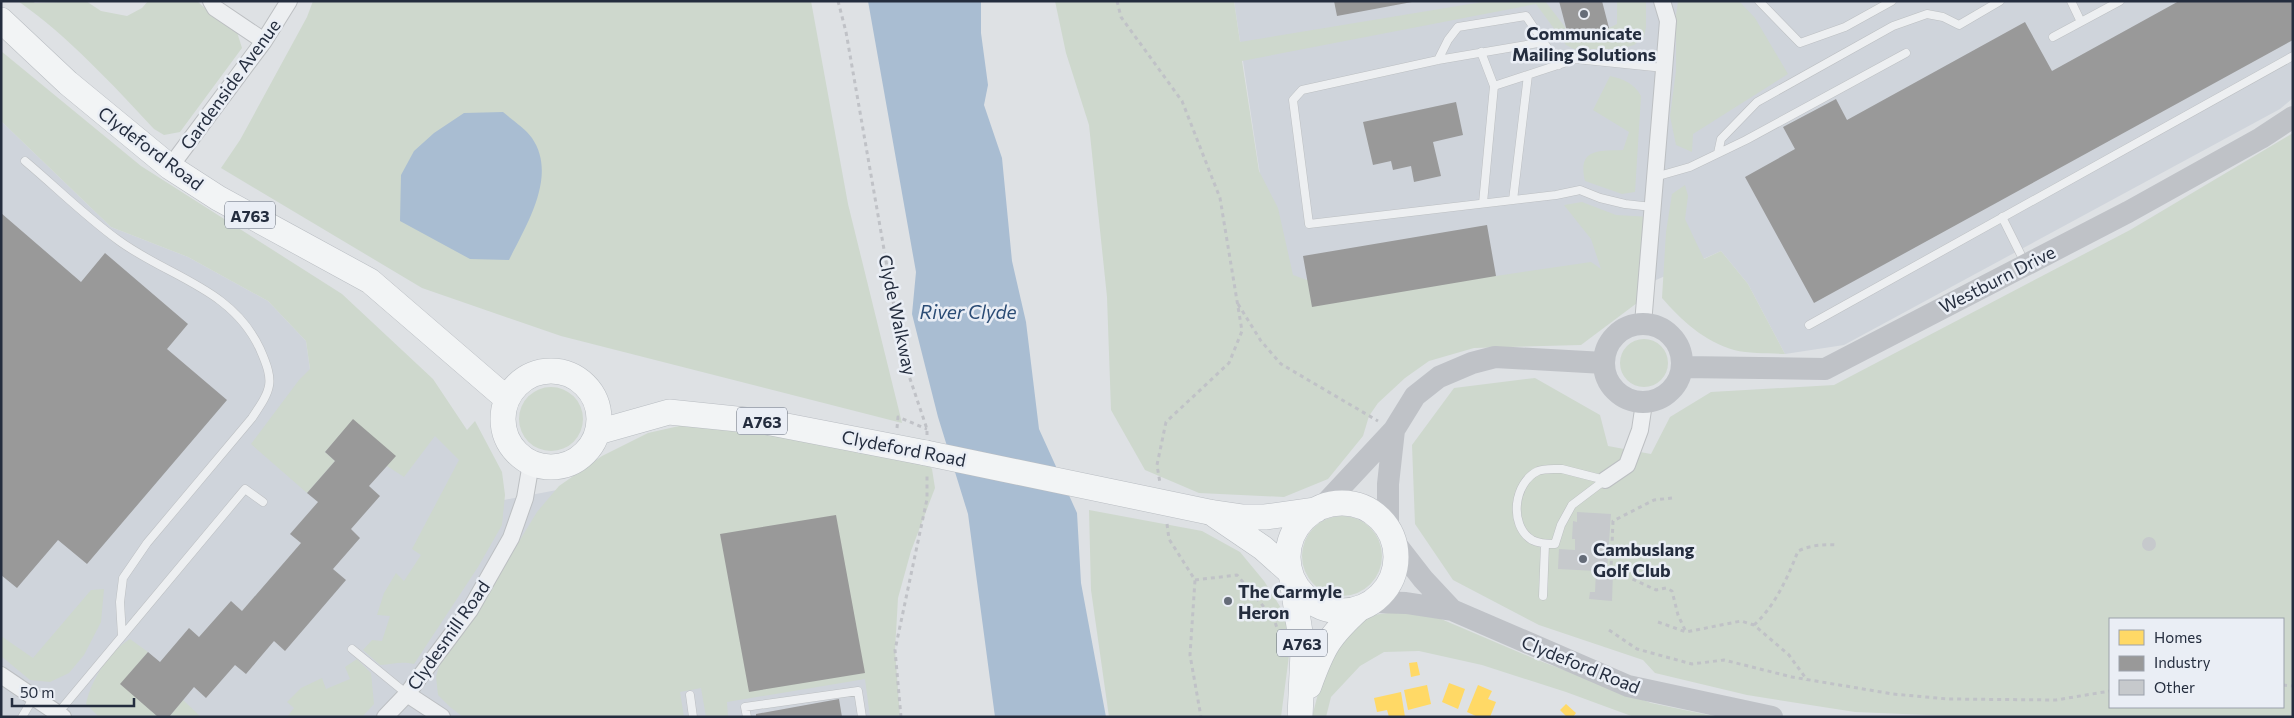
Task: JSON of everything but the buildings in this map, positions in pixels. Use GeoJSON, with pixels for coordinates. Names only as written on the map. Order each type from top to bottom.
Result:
{"type":"FeatureCollection","features":[{"type":"Feature","properties":{"kind":"main road","name":"Clydeford Road"},"geometry":{"type":"LineString","coordinates":[[1,20],[68,83],[170,167],[218,198],[370,280],[507,399]]}},
{"type":"Feature","properties":{"kind":"main road"},"geometry":{"type":"LineString","coordinates":[[544,371],[560,371],[575,376],[587,387],[596,400],[599,416],[598,432],[590,447],[579,459],[564,466],[547,467],[531,463],[518,455],[509,443],[504,429],[503,414],[507,399],[516,386],[528,376],[544,371]]}},
{"type":"Feature","properties":{"kind":"main road","name":"Clydeford Road"},"geometry":{"type":"LineString","coordinates":[[598,432],[669,412],[766,422],[927,453],[1209,512],[1243,517],[1265,517],[1320,507]]}},
{"type":"Feature","properties":{"kind":"main road"},"geometry":{"type":"LineString","coordinates":[[1342,502],[1360,505],[1376,514],[1392,535],[1397,562],[1392,579],[1382,594],[1366,605],[1351,611],[1333,611],[1316,605],[1302,594],[1291,576],[1288,562],[1289,544],[1296,528],[1308,514],[1320,507],[1342,502]]}},
{"type":"Feature","properties":{"kind":"main road","name":"Clydeford Road"},"geometry":{"type":"LineString","coordinates":[[1209,512],[1262,548],[1291,576]]}},
{"type":"Feature","properties":{"kind":"main road","name":"A763"},"geometry":{"type":"LineString","coordinates":[[1291,576],[1303,652],[1301,712]]}},
{"type":"Feature","properties":{"kind":"main road","name":"A763"},"geometry":{"type":"LineString","coordinates":[[1301,712],[1320,657],[1328,642],[1335,631],[1366,605]]}},
{"type":"Feature","properties":{"kind":"street"},"geometry":{"type":"LineString","coordinates":[[210,1],[215,8],[264,41]]}},
{"type":"Feature","properties":{"kind":"street","name":"Gardenside Avenue"},"geometry":{"type":"LineString","coordinates":[[170,167],[264,41],[289,1]]}},
{"type":"Feature","properties":{"kind":"street"},"geometry":{"type":"LineString","coordinates":[[1643,324],[1668,21],[1662,1]]}},
{"type":"Feature","properties":{"kind":"street","name":"Westburn Drive"},"geometry":{"type":"LineString","coordinates":[[1682,366],[1825,369],[2128,212],[2261,138],[2293,117]]}},
{"type":"Feature","properties":{"kind":"street"},"geometry":{"type":"LineString","coordinates":[[1643,324],[1656,326],[1667,332],[1676,342],[1681,354],[1682,366],[1674,388],[1665,396],[1655,401],[1644,402],[1632,401],[1616,391],[1606,375],[1604,363],[1606,351],[1612,340],[1620,332],[1631,326],[1643,324]]}},
{"type":"Feature","properties":{"kind":"street"},"geometry":{"type":"LineString","coordinates":[[1320,507],[1394,430],[1415,396],[1439,377],[1472,363],[1495,357],[1604,363]]}},
{"type":"Feature","properties":{"kind":"street"},"geometry":{"type":"LineString","coordinates":[[1605,480],[1627,465],[1640,430],[1644,402]]}},
{"type":"Feature","properties":{"kind":"street"},"geometry":{"type":"LineString","coordinates":[[1392,535],[1388,484],[1394,430]]}},
{"type":"Feature","properties":{"kind":"street","name":"Clydesmill Road"},"geometry":{"type":"LineString","coordinates":[[385,717],[407,694],[470,610],[511,538],[525,498],[531,463]]}},
{"type":"Feature","properties":{"kind":"street","name":"Clydeford Road"},"geometry":{"type":"LineString","coordinates":[[1392,535],[1422,579],[1452,610]]}},
{"type":"Feature","properties":{"kind":"street","name":"Clydeford Road"},"geometry":{"type":"LineString","coordinates":[[1366,605],[1406,602],[1452,610],[1628,686],[1772,717]]}},
{"type":"Feature","properties":{"kind":"street"},"geometry":{"type":"LineString","coordinates":[[1,676],[61,715]]}},
{"type":"Feature","properties":{"kind":"street"},"geometry":{"type":"LineString","coordinates":[[407,694],[442,717]]}},
{"type":"Feature","properties":{"kind":"lane"},"geometry":{"type":"LineString","coordinates":[[1760,1],[1800,43],[1845,27],[1892,1]]}},
{"type":"Feature","properties":{"kind":"lane"},"geometry":{"type":"LineString","coordinates":[[1718,153],[1720,139],[1757,102],[1893,26],[1927,14],[1943,17],[1959,26],[2000,1]]}},
{"type":"Feature","properties":{"kind":"lane"},"geometry":{"type":"LineString","coordinates":[[2072,1],[2081,22]]}},
{"type":"Feature","properties":{"kind":"lane"},"geometry":{"type":"LineString","coordinates":[[2053,37],[2120,1]]}},
{"type":"Feature","properties":{"kind":"lane"},"geometry":{"type":"LineString","coordinates":[[1438,60],[1448,40],[1458,27],[1526,16],[1559,65]]}},
{"type":"Feature","properties":{"kind":"lane"},"geometry":{"type":"LineString","coordinates":[[1544,42],[1438,60],[1302,90],[1293,100],[1310,224],[1513,200],[1580,190],[1600,198],[1652,207]]}},
{"type":"Feature","properties":{"kind":"lane"},"geometry":{"type":"LineString","coordinates":[[1481,52],[1494,86],[1483,203]]}},
{"type":"Feature","properties":{"kind":"lane"},"geometry":{"type":"LineString","coordinates":[[1654,177],[1690,167],[1906,53]]}},
{"type":"Feature","properties":{"kind":"lane"},"geometry":{"type":"LineString","coordinates":[[1809,325],[2293,56]]}},
{"type":"Feature","properties":{"kind":"lane"},"geometry":{"type":"LineString","coordinates":[[1494,86],[1576,60],[1664,68]]}},
{"type":"Feature","properties":{"kind":"lane"},"geometry":{"type":"LineString","coordinates":[[1513,200],[1528,75]]}},
{"type":"Feature","properties":{"kind":"lane"},"geometry":{"type":"LineString","coordinates":[[26,160],[117,240],[148,260],[225,303],[247,325],[271,376],[266,398],[252,418],[147,543],[123,578],[120,602],[122,636]]}},
{"type":"Feature","properties":{"kind":"lane"},"geometry":{"type":"LineString","coordinates":[[2002,217],[2026,265]]}},
{"type":"Feature","properties":{"kind":"lane"},"geometry":{"type":"LineString","coordinates":[[1562,469],[1605,480],[1572,504],[1561,525],[1555,544],[1545,544],[1532,540],[1521,528],[1516,511],[1523,483],[1539,470],[1562,469]]}},
{"type":"Feature","properties":{"kind":"lane"},"geometry":{"type":"LineString","coordinates":[[61,715],[122,636],[245,489],[263,502]]}},
{"type":"Feature","properties":{"kind":"lane"},"geometry":{"type":"LineString","coordinates":[[1543,596],[1545,544]]}},
{"type":"Feature","properties":{"kind":"lane"},"geometry":{"type":"LineString","coordinates":[[352,648],[407,694]]}},
{"type":"Feature","properties":{"kind":"lane"},"geometry":{"type":"LineString","coordinates":[[747,717],[745,707],[858,691],[862,717]]}},
{"type":"Feature","properties":{"kind":"lane"},"geometry":{"type":"LineString","coordinates":[[690,695],[693,717]]}},
{"type":"Feature","properties":{"kind":"lane"},"geometry":{"type":"LineString","coordinates":[[22,717],[34,698]]}},
{"type":"Feature","properties":{"kind":"path","name":"Clyde Walkway"},"geometry":{"type":"LineString","coordinates":[[838,1],[846,32],[903,358],[927,429],[927,499],[895,650],[901,717]]}},
{"type":"Feature","properties":{"kind":"path"},"geometry":{"type":"LineString","coordinates":[[1117,1],[1121,18],[1182,101],[1220,198],[1242,332],[1229,362],[1166,422],[1157,465],[1162,493]]}},
{"type":"Feature","properties":{"kind":"path"},"geometry":{"type":"LineString","coordinates":[[1237,303],[1261,341],[1280,364],[1394,430]]}},
{"type":"Feature","properties":{"kind":"path"},"geometry":{"type":"LineString","coordinates":[[1672,498],[1654,500],[1613,522],[1611,569],[1656,590],[1666,588],[1672,591],[1678,615],[1686,632]]}},
{"type":"Feature","properties":{"kind":"path"},"geometry":{"type":"LineString","coordinates":[[1166,520],[1170,539],[1195,580],[1190,655],[1201,717]]}},
{"type":"Feature","properties":{"kind":"path"},"geometry":{"type":"LineString","coordinates":[[1754,625],[1773,602],[1790,572],[1798,551],[1807,547],[1825,544],[1838,545]]}},
{"type":"Feature","properties":{"kind":"path"},"geometry":{"type":"LineString","coordinates":[[1195,580],[1237,575],[1274,619],[1280,636]]}},
{"type":"Feature","properties":{"kind":"path"},"geometry":{"type":"LineString","coordinates":[[1658,622],[1686,632],[1741,621],[1754,625],[1789,655],[1807,680]]}},
{"type":"Feature","properties":{"kind":"path"},"geometry":{"type":"LineString","coordinates":[[1609,630],[1637,649],[1692,664],[1724,660],[1807,680],[1893,694],[1948,700],[2056,700],[2109,691]]}},
{"type":"Feature","properties":{"kind":"shaded area"},"geometry":{"type":"Polygon","coordinates":[[[18,1],[32,1],[35,3],[86,1],[101,11],[127,16],[142,8],[148,1],[197,1],[216,18],[237,32],[242,48],[180,132],[164,135],[154,129],[72,45],[18,1]]]}},
{"type":"Feature","properties":{"kind":"shaded area"},"geometry":{"type":"Polygon","coordinates":[[[313,1],[811,1],[848,204],[902,423],[561,336],[422,288],[221,168],[240,140],[307,17],[313,1]]]}},
{"type":"Feature","properties":{"kind":"shaded area"},"geometry":{"type":"Polygon","coordinates":[[[1055,1],[1234,1],[1240,42],[1488,1],[1545,1],[1565,27],[1569,39],[1617,24],[1617,1],[1646,1],[1644,37],[1634,45],[1620,49],[1574,49],[1566,45],[1536,4],[1242,61],[1259,171],[1278,208],[1293,275],[1307,280],[1496,276],[1591,262],[1601,269],[1591,239],[1564,205],[1582,202],[1616,215],[1651,217],[1645,297],[1581,345],[1474,348],[1429,361],[1405,378],[1378,403],[1369,416],[1363,436],[1328,479],[1284,497],[1199,493],[1145,470],[1111,410],[1107,297],[1089,125],[1066,53],[1055,1]]]}},
{"type":"Feature","properties":{"kind":"shaded area"},"geometry":{"type":"Polygon","coordinates":[[[1234,1],[2293,1],[2293,98],[2280,109],[1844,345],[1785,354],[1748,284],[1721,251],[1618,297],[1281,315],[1234,1]]]}},
{"type":"Feature","properties":{"kind":"shaded area"},"geometry":{"type":"Polygon","coordinates":[[[1678,1],[1739,1],[1755,18],[1788,74],[1693,134],[1692,152],[1676,145],[1670,116],[1676,71],[1676,15],[1678,1]]]}},
{"type":"Feature","properties":{"kind":"shaded area"},"geometry":{"type":"Polygon","coordinates":[[[1,51],[141,166],[342,294],[433,379],[467,430],[475,421],[502,472],[505,495],[502,525],[478,567],[414,664],[380,665],[363,650],[372,640],[382,641],[390,616],[377,615],[384,593],[396,573],[404,581],[421,555],[412,549],[459,460],[435,436],[404,477],[387,466],[353,420],[325,452],[335,461],[307,493],[251,444],[299,380],[310,369],[306,341],[268,301],[188,257],[111,227],[1,121],[1,51]]]}},
{"type":"Feature","properties":{"kind":"shaded area"},"geometry":{"type":"Polygon","coordinates":[[[1610,76],[1628,82],[1641,96],[1635,192],[1622,194],[1585,181],[1583,170],[1587,157],[1598,152],[1623,150],[1629,132],[1593,110],[1610,76]]]}},
{"type":"Feature","properties":{"kind":"shaded area"},"geometry":{"type":"Polygon","coordinates":[[[1,121],[111,227],[188,257],[268,301],[306,341],[310,369],[342,345],[504,500],[594,483],[853,466],[870,717],[1,717],[1,121]]]}},
{"type":"Feature","properties":{"kind":"shaded area","name":"Cambuslang Golf Club"},"geometry":{"type":"Polygon","coordinates":[[[2293,133],[2293,717],[1975,717],[1855,712],[1747,695],[1655,673],[1643,660],[1539,625],[1453,580],[1415,524],[1412,445],[1454,388],[1535,378],[1600,415],[1608,446],[1651,454],[1670,417],[1711,392],[1834,385],[2130,230],[2293,133]]]}},
{"type":"Feature","properties":{"kind":"shaded area"},"geometry":{"type":"Polygon","coordinates":[[[1685,185],[1688,196],[1685,219],[1704,259],[1721,251],[1748,284],[1785,354],[1734,350],[1713,342],[1694,329],[1662,298],[1666,232],[1672,194],[1685,185]]]}},
{"type":"Feature","properties":{"kind":"shaded area"},"geometry":{"type":"Polygon","coordinates":[[[1639,339],[1649,339],[1661,346],[1668,358],[1668,368],[1661,380],[1649,387],[1639,387],[1631,383],[1624,376],[1620,368],[1620,358],[1624,350],[1631,343],[1639,339]]]}},
{"type":"Feature","properties":{"kind":"shaded area"},"geometry":{"type":"Polygon","coordinates":[[[545,387],[557,387],[574,396],[581,407],[583,419],[581,431],[574,442],[557,451],[545,451],[533,446],[524,437],[519,425],[519,413],[524,401],[533,392],[545,387]]]}},
{"type":"Feature","properties":{"kind":"shaded area"},"geometry":{"type":"Polygon","coordinates":[[[697,422],[927,463],[932,469],[935,488],[911,551],[898,598],[895,650],[900,717],[870,717],[865,679],[727,702],[728,717],[706,717],[701,688],[680,692],[684,717],[463,717],[450,707],[438,695],[436,677],[439,666],[466,628],[537,512],[559,486],[602,456],[648,433],[697,422]]]}},
{"type":"Feature","properties":{"kind":"shaded area"},"geometry":{"type":"Polygon","coordinates":[[[1089,510],[1202,531],[1240,552],[1264,581],[1281,608],[1291,640],[1281,717],[1109,717],[1091,590],[1089,510]]]}},
{"type":"Feature","properties":{"kind":"shaded area"},"geometry":{"type":"Polygon","coordinates":[[[1342,516],[1357,519],[1370,528],[1379,541],[1382,556],[1379,571],[1370,584],[1357,593],[1342,596],[1327,593],[1314,584],[1305,571],[1302,556],[1305,541],[1314,528],[1327,519],[1342,516]]]}},
{"type":"Feature","properties":{"kind":"shaded area"},"geometry":{"type":"Polygon","coordinates":[[[104,589],[101,622],[84,655],[69,673],[50,682],[30,680],[1,656],[1,636],[33,658],[91,590],[104,589]]]}},
{"type":"Feature","properties":{"kind":"shaded area"},"geometry":{"type":"Polygon","coordinates":[[[1396,612],[1427,613],[1535,659],[1651,703],[1718,717],[1634,717],[1566,692],[1482,665],[1419,651],[1384,652],[1360,666],[1331,697],[1326,717],[1312,717],[1327,659],[1365,616],[1396,612]]]}},
{"type":"Feature","properties":{"kind":"shaded area"},"geometry":{"type":"Polygon","coordinates":[[[130,639],[148,652],[121,684],[158,717],[99,717],[86,704],[88,695],[108,659],[130,639]]]}},
{"type":"Feature","properties":{"kind":"shaded area"},"geometry":{"type":"Polygon","coordinates":[[[357,659],[371,673],[374,704],[362,717],[287,717],[294,708],[287,702],[301,688],[322,678],[326,689],[350,679],[345,667],[357,659]]]}},
{"type":"Feature","properties":{"kind":"shaded area"},"geometry":{"type":"Polygon","coordinates":[[[183,700],[201,717],[169,717],[183,700]]]}},
{"type":"Feature","properties":{"kind":"water","name":"River Clyde"},"geometry":{"type":"Polygon","coordinates":[[[868,1],[981,1],[981,33],[988,85],[984,105],[1002,158],[1012,261],[1026,322],[1039,429],[1077,513],[1081,583],[1106,717],[995,717],[968,514],[938,417],[912,314],[916,272],[868,1]]]}},
{"type":"Feature","properties":{"kind":"water"},"geometry":{"type":"Polygon","coordinates":[[[503,112],[522,127],[532,138],[539,153],[542,168],[541,184],[531,216],[509,260],[470,259],[400,221],[401,175],[414,151],[434,133],[464,113],[503,112]]]}},
{"type":"Feature","properties":{"kind":"place","name":"Communicate Mailing Solutions"},"geometry":{"type":"Point","coordinates":[1584,14]}},
{"type":"Feature","properties":{"kind":"place","name":"Cambuslang Golf Club"},"geometry":{"type":"Point","coordinates":[1583,559]}},
{"type":"Feature","properties":{"kind":"place","name":"The Carmyle Heron"},"geometry":{"type":"Point","coordinates":[1228,601]}}]}
